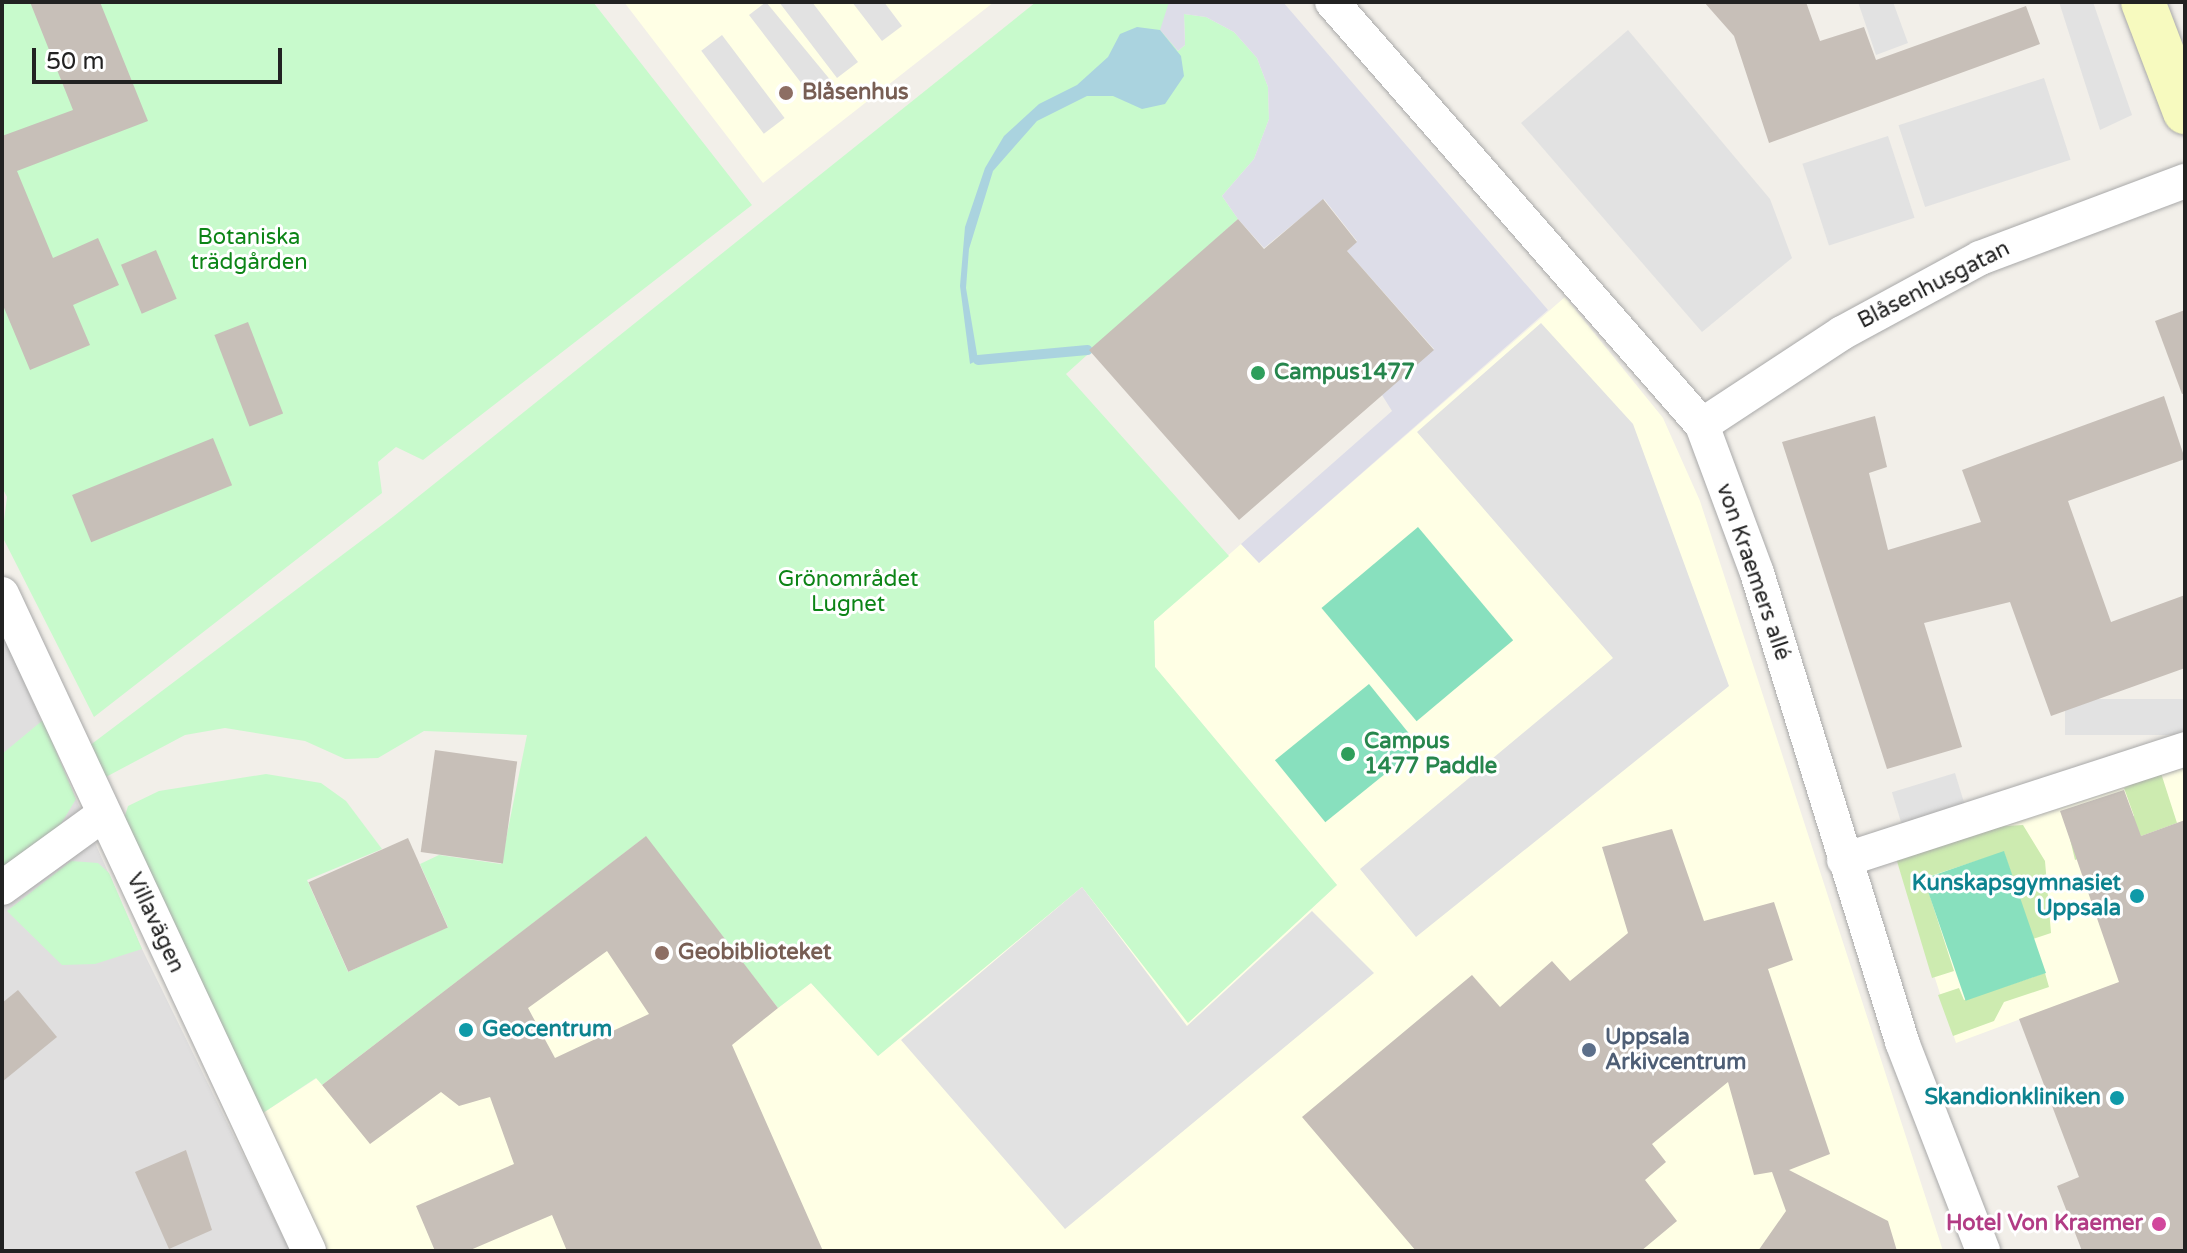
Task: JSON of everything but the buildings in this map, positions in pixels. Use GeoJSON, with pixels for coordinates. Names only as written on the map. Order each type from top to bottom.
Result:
{"type":"FeatureCollection","features":[{"type":"Feature","properties":{"kind":"street","name":"von Kraemers allé"},"geometry":{"type":"LineString","coordinates":[[1332,2],[1702,425],[1757,573],[1844,860],[1941,1152],[1983,1251]]}},
{"type":"Feature","properties":{"kind":"street"},"geometry":{"type":"LineString","coordinates":[[2143,2],[2185,112]]}},
{"type":"Feature","properties":{"kind":"street","name":"Blåsenhusgatan"},"geometry":{"type":"LineString","coordinates":[[1702,425],[1842,333],[1980,258],[2185,181]]}},
{"type":"Feature","properties":{"kind":"street","name":"Villavägen"},"geometry":{"type":"LineString","coordinates":[[2,594],[309,1251]]}},
{"type":"Feature","properties":{"kind":"street"},"geometry":{"type":"LineString","coordinates":[[1844,860],[2185,749]]}},
{"type":"Feature","properties":{"kind":"street"},"geometry":{"type":"LineString","coordinates":[[2,888],[104,814]]}},
{"type":"Feature","properties":{"kind":"shaded area","name":"Blåsenhus"},"geometry":{"type":"Polygon","coordinates":[[[624,2],[994,2],[763,183],[624,2]]]}},
{"type":"Feature","properties":{"kind":"shaded area"},"geometry":{"type":"Polygon","coordinates":[[[766,2],[832,82],[812,97],[749,15],[766,2]]]}},
{"type":"Feature","properties":{"kind":"shaded area"},"geometry":{"type":"Polygon","coordinates":[[[779,2],[812,2],[858,62],[837,78],[779,2]]]}},
{"type":"Feature","properties":{"kind":"shaded area"},"geometry":{"type":"Polygon","coordinates":[[[852,2],[884,2],[902,26],[882,41],[852,2]]]}},
{"type":"Feature","properties":{"kind":"shaded area"},"geometry":{"type":"Polygon","coordinates":[[[1169,2],[1283,2],[1548,310],[1259,563],[1241,544],[1392,411],[1382,395],[1434,349],[1347,251],[1357,241],[1324,199],[1264,248],[1238,219],[1222,196],[1254,159],[1269,119],[1268,87],[1257,58],[1234,32],[1206,17],[1184,14],[1185,45],[1178,51],[1160,30],[1169,2]]]}},
{"type":"Feature","properties":{"kind":"shaded area"},"geometry":{"type":"Polygon","coordinates":[[[1858,2],[1893,2],[1908,43],[1876,55],[1858,2]]]}},
{"type":"Feature","properties":{"kind":"shaded area"},"geometry":{"type":"Polygon","coordinates":[[[2059,2],[2093,2],[2132,115],[2100,130],[2059,2]]]}},
{"type":"Feature","properties":{"kind":"shaded area"},"geometry":{"type":"Polygon","coordinates":[[[1628,30],[1770,199],[1792,258],[1702,332],[1521,123],[1628,30]]]}},
{"type":"Feature","properties":{"kind":"shaded area"},"geometry":{"type":"Polygon","coordinates":[[[722,35],[785,118],[764,134],[701,51],[722,35]]]}},
{"type":"Feature","properties":{"kind":"shaded area"},"geometry":{"type":"Polygon","coordinates":[[[2044,78],[2071,160],[1925,207],[1898,125],[2044,78]]]}},
{"type":"Feature","properties":{"kind":"shaded area"},"geometry":{"type":"Polygon","coordinates":[[[1888,136],[1915,218],[1829,246],[1802,164],[1888,136]]]}},
{"type":"Feature","properties":{"kind":"shaded area"},"geometry":{"type":"Polygon","coordinates":[[[1565,297],[1663,418],[1700,501],[1943,1251],[328,1251],[263,1113],[317,1078],[322,1084],[646,836],[778,1008],[811,983],[878,1056],[1082,887],[1188,1022],[1337,885],[1155,667],[1154,621],[1241,544],[1259,563],[1565,297]]]}},
{"type":"Feature","properties":{"kind":"shaded area"},"geometry":{"type":"Polygon","coordinates":[[[1541,323],[1633,424],[1729,686],[1416,937],[1360,869],[1613,658],[1417,432],[1541,323]]]}},
{"type":"Feature","properties":{"kind":"shaded area"},"geometry":{"type":"Polygon","coordinates":[[[2,632],[142,949],[290,1251],[2,1251],[2,632]]]}},
{"type":"Feature","properties":{"kind":"shaded area"},"geometry":{"type":"Polygon","coordinates":[[[2065,699],[2185,699],[2185,735],[2065,735],[2065,699]]]}},
{"type":"Feature","properties":{"kind":"shaded area"},"geometry":{"type":"Polygon","coordinates":[[[2185,762],[2185,958],[1956,1043],[1896,858],[2185,762]]]}},
{"type":"Feature","properties":{"kind":"shaded area"},"geometry":{"type":"Polygon","coordinates":[[[1955,773],[1965,806],[1902,825],[1892,792],[1955,773]]]}},
{"type":"Feature","properties":{"kind":"shaded area"},"geometry":{"type":"Polygon","coordinates":[[[1082,887],[1187,1026],[1312,911],[1374,973],[1065,1229],[901,1040],[1082,887]]]}},
{"type":"Feature","properties":{"kind":"green space","name":"Botaniska trädgården"},"geometry":{"type":"Polygon","coordinates":[[[2,2],[593,2],[752,205],[423,460],[396,447],[378,462],[382,493],[94,717],[2,536],[7,497],[2,487],[2,2]]]}},
{"type":"Feature","properties":{"kind":"green space","name":"Grönområdet Lugnet"},"geometry":{"type":"Polygon","coordinates":[[[1036,2],[1169,2],[1170,40],[1178,51],[1185,45],[1184,14],[1206,17],[1234,32],[1257,58],[1268,87],[1269,119],[1254,159],[1222,196],[1238,219],[1066,374],[1229,556],[1154,621],[1155,667],[1337,885],[1188,1023],[1082,887],[878,1056],[811,983],[778,1008],[645,837],[322,1085],[316,1078],[263,1113],[122,825],[128,806],[159,791],[266,774],[321,783],[346,801],[382,849],[307,880],[348,972],[448,927],[420,864],[439,855],[501,864],[527,735],[424,731],[378,758],[345,759],[305,741],[225,728],[185,735],[104,778],[89,746],[394,516],[1036,2]]]}},
{"type":"Feature","properties":{"kind":"green space"},"geometry":{"type":"Polygon","coordinates":[[[1418,527],[1513,640],[1417,721],[1321,608],[1418,527]]]}},
{"type":"Feature","properties":{"kind":"green space","name":"Campus 1477 Paddle"},"geometry":{"type":"Polygon","coordinates":[[[1369,684],[1419,746],[1325,822],[1275,760],[1369,684]]]}},
{"type":"Feature","properties":{"kind":"green space"},"geometry":{"type":"Polygon","coordinates":[[[43,720],[76,799],[58,829],[2,867],[2,754],[43,720]]]}},
{"type":"Feature","properties":{"kind":"green space"},"geometry":{"type":"Polygon","coordinates":[[[2160,770],[2177,823],[2075,860],[2070,839],[2134,816],[2124,788],[2160,770]]]}},
{"type":"Feature","properties":{"kind":"green space"},"geometry":{"type":"Polygon","coordinates":[[[2023,825],[2045,861],[2051,933],[2033,939],[2004,852],[1924,878],[1954,971],[1932,978],[1896,858],[1990,827],[2023,825]]]}},
{"type":"Feature","properties":{"kind":"green space"},"geometry":{"type":"Polygon","coordinates":[[[2004,851],[2046,973],[1966,1001],[1924,879],[2004,851]]]}},
{"type":"Feature","properties":{"kind":"green space"},"geometry":{"type":"Polygon","coordinates":[[[71,861],[98,863],[109,873],[142,949],[95,964],[62,965],[7,911],[71,861]]]}},
{"type":"Feature","properties":{"kind":"green space"},"geometry":{"type":"Polygon","coordinates":[[[2045,973],[2049,987],[2004,1002],[1994,1021],[1953,1036],[1938,995],[1959,988],[1964,1000],[2045,973]]]}},
{"type":"Feature","properties":{"kind":"water"},"geometry":{"type":"Polygon","coordinates":[[[1137,27],[1160,30],[1181,56],[1184,76],[1165,104],[1142,109],[1113,96],[1087,96],[1037,121],[993,171],[969,249],[966,288],[978,360],[970,364],[960,286],[965,227],[985,168],[1004,136],[1039,104],[1077,85],[1108,57],[1120,34],[1137,27]]]}},
{"type":"Feature","properties":{"kind":"waterway"},"geometry":{"type":"LineString","coordinates":[[978,360],[1088,350]]}},
{"type":"Feature","properties":{"kind":"place","name":"Blåsenhus"},"geometry":{"type":"Point","coordinates":[786,93]}},
{"type":"Feature","properties":{"kind":"place","name":"Campus1477"},"geometry":{"type":"Point","coordinates":[1258,373]}},
{"type":"Feature","properties":{"kind":"place","name":"Campus 1477 Paddle"},"geometry":{"type":"Point","coordinates":[1348,754]}},
{"type":"Feature","properties":{"kind":"place","name":"Kunskapsgymnasiet Uppsala"},"geometry":{"type":"Point","coordinates":[2137,896]}},
{"type":"Feature","properties":{"kind":"place","name":"Geobiblioteket"},"geometry":{"type":"Point","coordinates":[662,953]}},
{"type":"Feature","properties":{"kind":"place","name":"Geocentrum"},"geometry":{"type":"Point","coordinates":[466,1030]}},
{"type":"Feature","properties":{"kind":"place","name":"Uppsala Arkivcentrum"},"geometry":{"type":"Point","coordinates":[1589,1050]}},
{"type":"Feature","properties":{"kind":"place","name":"Skandionkliniken"},"geometry":{"type":"Point","coordinates":[2117,1098]}},
{"type":"Feature","properties":{"kind":"place","name":"Hotel Von Kraemer"},"geometry":{"type":"Point","coordinates":[2159,1224]}}]}
